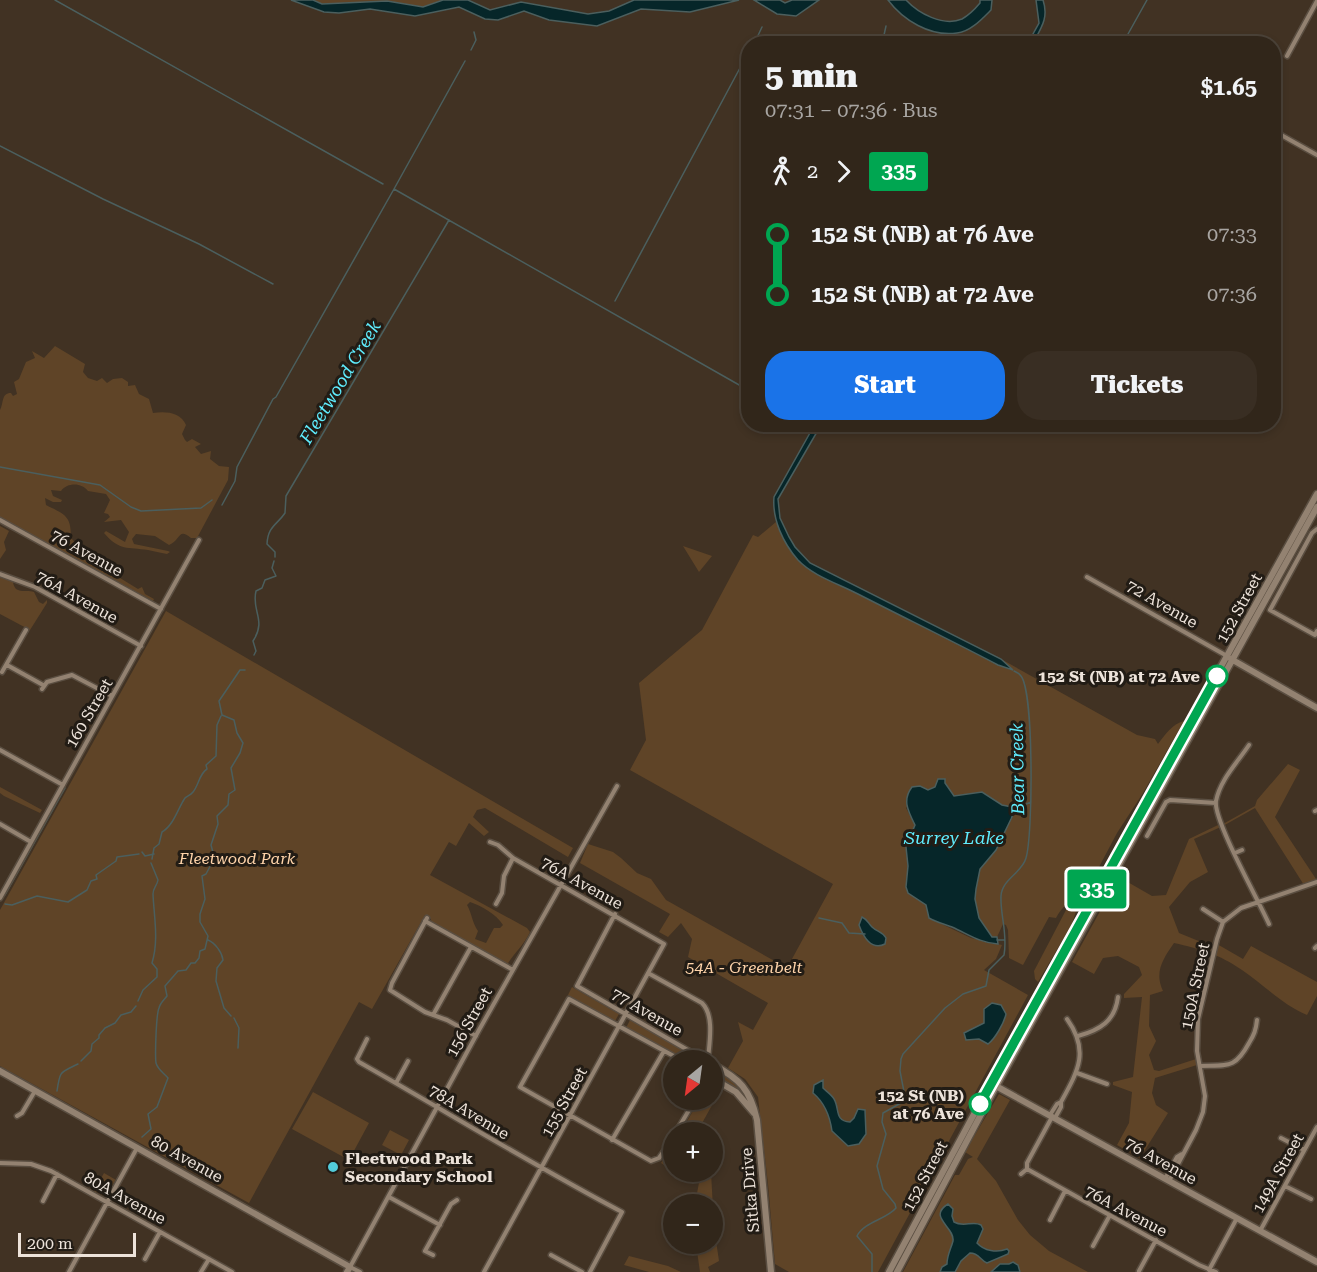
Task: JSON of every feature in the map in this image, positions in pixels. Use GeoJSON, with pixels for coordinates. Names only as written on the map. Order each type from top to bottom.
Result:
{"type":"FeatureCollection","features":[{"type":"Feature","properties":{"kind":"main road","name":"152 Street"},"geometry":{"type":"LineString","coordinates":[[1231,659],[1317,494]]}},
{"type":"Feature","properties":{"kind":"main road","name":"152 Street"},"geometry":{"type":"LineString","coordinates":[[889,1272],[1317,507]]}},
{"type":"Feature","properties":{"kind":"main road","name":"72 Avenue"},"geometry":{"type":"LineString","coordinates":[[1231,659],[1317,708]]}},
{"type":"Feature","properties":{"kind":"main road"},"geometry":{"type":"LineString","coordinates":[[723,1070],[742,1084],[751,1099],[756,1116]]}},
{"type":"Feature","properties":{"kind":"main road","name":"80 Avenue"},"geometry":{"type":"LineString","coordinates":[[0,1071],[138,1147],[349,1269]]}},
{"type":"Feature","properties":{"kind":"main road"},"geometry":{"type":"LineString","coordinates":[[723,1084],[736,1092],[756,1116]]}},
{"type":"Feature","properties":{"kind":"main road","name":"152 Street"},"geometry":{"type":"LineString","coordinates":[[897,1272],[994,1084]]}},
{"type":"Feature","properties":{"kind":"main road","name":"76 Avenue"},"geometry":{"type":"LineString","coordinates":[[994,1084],[1317,1262]]}},
{"type":"Feature","properties":{"kind":"main road","name":"Sitka Drive"},"geometry":{"type":"LineString","coordinates":[[756,1116],[772,1272]]}},
{"type":"Feature","properties":{"kind":"street"},"geometry":{"type":"LineString","coordinates":[[1287,56],[1317,1]]}},
{"type":"Feature","properties":{"kind":"street"},"geometry":{"type":"LineString","coordinates":[[1312,10],[1317,13]]}},
{"type":"Feature","properties":{"kind":"street"},"geometry":{"type":"LineString","coordinates":[[1281,135],[1317,155]]}},
{"type":"Feature","properties":{"kind":"street","name":"76 Avenue"},"geometry":{"type":"LineString","coordinates":[[0,520],[161,609]]}},
{"type":"Feature","properties":{"kind":"street"},"geometry":{"type":"LineString","coordinates":[[1316,633],[1270,610],[1314,530],[1317,529]]}},
{"type":"Feature","properties":{"kind":"street","name":"160 Street"},"geometry":{"type":"LineString","coordinates":[[0,898],[199,540]]}},
{"type":"Feature","properties":{"kind":"street","name":"76A Avenue"},"geometry":{"type":"LineString","coordinates":[[0,574],[34,587],[141,645]]}},
{"type":"Feature","properties":{"kind":"street","name":"72 Avenue"},"geometry":{"type":"LineString","coordinates":[[1087,577],[1231,659]]}},
{"type":"Feature","properties":{"kind":"street"},"geometry":{"type":"LineString","coordinates":[[2,672],[26,630]]}},
{"type":"Feature","properties":{"kind":"street"},"geometry":{"type":"LineString","coordinates":[[6,665],[43,687],[47,682],[72,675],[112,696]]}},
{"type":"Feature","properties":{"kind":"street"},"geometry":{"type":"LineString","coordinates":[[1249,745],[1227,776],[1216,803],[1221,825],[1269,924]]}},
{"type":"Feature","properties":{"kind":"street"},"geometry":{"type":"LineString","coordinates":[[0,750],[63,785]]}},
{"type":"Feature","properties":{"kind":"street","name":"156 Street"},"geometry":{"type":"LineString","coordinates":[[349,1269],[476,1036],[617,786]]}},
{"type":"Feature","properties":{"kind":"street"},"geometry":{"type":"LineString","coordinates":[[1147,836],[1166,802],[1170,800],[1216,803]]}},
{"type":"Feature","properties":{"kind":"street"},"geometry":{"type":"LineString","coordinates":[[0,824],[31,842]]}},
{"type":"Feature","properties":{"kind":"street","name":"76A Avenue"},"geometry":{"type":"LineString","coordinates":[[490,842],[498,845],[513,858],[615,914],[664,944]]}},
{"type":"Feature","properties":{"kind":"street"},"geometry":{"type":"LineString","coordinates":[[1235,854],[1242,850]]}},
{"type":"Feature","properties":{"kind":"street"},"geometry":{"type":"LineString","coordinates":[[496,904],[502,892],[504,876],[513,858]]}},
{"type":"Feature","properties":{"kind":"street"},"geometry":{"type":"LineString","coordinates":[[1203,909],[1223,922],[1241,908],[1316,884]]}},
{"type":"Feature","properties":{"kind":"street","name":"77 Avenue"},"geometry":{"type":"LineString","coordinates":[[615,914],[577,986],[688,1050]]}},
{"type":"Feature","properties":{"kind":"street"},"geometry":{"type":"LineString","coordinates":[[476,1036],[393,994],[390,989],[426,920],[513,970]]}},
{"type":"Feature","properties":{"kind":"street","name":"150A Street"},"geometry":{"type":"LineString","coordinates":[[1167,1180],[1196,1130],[1203,1113],[1205,1096],[1196,1035],[1217,939],[1223,922]]}},
{"type":"Feature","properties":{"kind":"street","name":"155 Street"},"geometry":{"type":"LineString","coordinates":[[484,1272],[664,944]]}},
{"type":"Feature","properties":{"kind":"street"},"geometry":{"type":"LineString","coordinates":[[433,1015],[471,947]]}},
{"type":"Feature","properties":{"kind":"street"},"geometry":{"type":"LineString","coordinates":[[648,973],[707,1008],[710,1025],[707,1050]]}},
{"type":"Feature","properties":{"kind":"street"},"geometry":{"type":"LineString","coordinates":[[1078,1036],[1099,1030],[1107,1023],[1116,1009],[1118,997]]}},
{"type":"Feature","properties":{"kind":"street","name":"77 Avenue"},"geometry":{"type":"LineString","coordinates":[[570,1116],[520,1087],[569,999],[663,1050]]}},
{"type":"Feature","properties":{"kind":"street"},"geometry":{"type":"LineString","coordinates":[[1021,1174],[1027,1169],[1027,1162],[1060,1107],[1077,1072],[1080,1057],[1078,1036],[1067,1019]]}},
{"type":"Feature","properties":{"kind":"street"},"geometry":{"type":"LineString","coordinates":[[1200,1066],[1230,1064],[1239,1059],[1257,1030],[1257,1020]]}},
{"type":"Feature","properties":{"kind":"street","name":"78A Avenue"},"geometry":{"type":"LineString","coordinates":[[366,1039],[358,1055],[359,1062],[541,1169],[622,1212],[590,1272]]}},
{"type":"Feature","properties":{"kind":"street"},"geometry":{"type":"LineString","coordinates":[[612,1140],[663,1053]]}},
{"type":"Feature","properties":{"kind":"street"},"geometry":{"type":"LineString","coordinates":[[396,1083],[408,1061]]}},
{"type":"Feature","properties":{"kind":"street"},"geometry":{"type":"LineString","coordinates":[[1077,1072],[1107,1084]]}},
{"type":"Feature","properties":{"kind":"street"},"geometry":{"type":"LineString","coordinates":[[17,1116],[22,1113],[34,1091]]}},
{"type":"Feature","properties":{"kind":"street"},"geometry":{"type":"LineString","coordinates":[[570,1116],[653,1162],[663,1152]]}},
{"type":"Feature","properties":{"kind":"street","name":"149A Street"},"geometry":{"type":"LineString","coordinates":[[1260,1231],[1317,1127]]}},
{"type":"Feature","properties":{"kind":"street"},"geometry":{"type":"LineString","coordinates":[[1281,1138],[1304,1150]]}},
{"type":"Feature","properties":{"kind":"street"},"geometry":{"type":"LineString","coordinates":[[69,1272],[138,1147]]}},
{"type":"Feature","properties":{"kind":"street","name":"80A Avenue"},"geometry":{"type":"LineString","coordinates":[[0,1163],[31,1164],[57,1174],[232,1272]]}},
{"type":"Feature","properties":{"kind":"street","name":"76A Avenue"},"geometry":{"type":"LineString","coordinates":[[1027,1169],[1215,1272]]}},
{"type":"Feature","properties":{"kind":"street"},"geometry":{"type":"LineString","coordinates":[[43,1201],[57,1174]]}},
{"type":"Feature","properties":{"kind":"street"},"geometry":{"type":"LineString","coordinates":[[1285,1186],[1311,1199]]}},
{"type":"Feature","properties":{"kind":"street"},"geometry":{"type":"LineString","coordinates":[[1050,1220],[1065,1191]]}},
{"type":"Feature","properties":{"kind":"street"},"geometry":{"type":"LineString","coordinates":[[388,1197],[440,1225]]}},
{"type":"Feature","properties":{"kind":"street"},"geometry":{"type":"LineString","coordinates":[[432,1255],[425,1251],[452,1204],[457,1200]]}},
{"type":"Feature","properties":{"kind":"street"},"geometry":{"type":"LineString","coordinates":[[1093,1246],[1110,1215]]}},
{"type":"Feature","properties":{"kind":"street"},"geometry":{"type":"LineString","coordinates":[[1209,1270],[1236,1218]]}},
{"type":"Feature","properties":{"kind":"street"},"geometry":{"type":"LineString","coordinates":[[145,1259],[160,1232]]}},
{"type":"Feature","properties":{"kind":"street"},"geometry":{"type":"LineString","coordinates":[[1139,1271],[1156,1240]]}},
{"type":"Feature","properties":{"kind":"street"},"geometry":{"type":"LineString","coordinates":[[551,1255],[582,1272]]}},
{"type":"Feature","properties":{"kind":"street"},"geometry":{"type":"LineString","coordinates":[[201,1272],[208,1258]]}},
{"type":"Feature","properties":{"kind":"street","name":"80 Avenue"},"geometry":{"type":"LineString","coordinates":[[349,1269],[360,1272]]}},
{"type":"Feature","properties":{"kind":"green space"},"geometry":{"type":"Polygon","coordinates":[[[313,0],[443,0],[423,7],[387,1],[322,4],[313,0]]]}},
{"type":"Feature","properties":{"kind":"green space"},"geometry":{"type":"Polygon","coordinates":[[[55,346],[85,364],[83,372],[88,378],[97,381],[102,378],[107,383],[113,379],[122,378],[128,382],[128,386],[135,385],[139,394],[149,399],[153,413],[167,412],[180,417],[186,425],[182,434],[185,440],[187,442],[192,439],[201,444],[195,447],[201,454],[211,451],[210,459],[219,466],[229,467],[228,480],[197,538],[181,534],[169,545],[155,536],[136,534],[132,539],[134,544],[170,552],[167,554],[124,547],[109,539],[104,533],[106,531],[125,542],[129,532],[121,520],[104,522],[110,517],[104,513],[110,500],[106,494],[88,491],[82,486],[75,485],[67,486],[61,491],[51,490],[53,496],[62,500],[61,502],[53,502],[45,498],[46,505],[66,517],[70,525],[71,538],[81,549],[99,553],[102,564],[109,562],[110,567],[115,569],[114,573],[138,589],[142,587],[145,594],[154,599],[153,601],[0,517],[0,410],[3,399],[8,393],[13,396],[17,394],[14,382],[19,379],[26,362],[35,358],[32,351],[44,358],[55,346]]]}},
{"type":"Feature","properties":{"kind":"green space","name":"54A - Greenbelt"},"geometry":{"type":"Polygon","coordinates":[[[776,522],[795,555],[812,570],[1011,670],[1001,659],[1137,735],[1155,739],[1158,744],[1172,727],[1184,721],[1117,833],[1081,901],[1066,905],[1056,918],[1049,917],[1023,965],[1009,958],[1006,925],[1003,924],[997,937],[992,937],[979,918],[975,899],[980,869],[996,850],[1002,805],[982,792],[954,796],[945,783],[945,779],[928,790],[920,786],[906,808],[915,825],[906,847],[908,893],[926,905],[929,918],[971,938],[1002,945],[996,959],[984,970],[1028,995],[878,1272],[789,1272],[775,1264],[758,1097],[745,1079],[728,1068],[743,1041],[738,1022],[753,1030],[768,1003],[688,957],[692,939],[681,923],[668,937],[659,932],[670,914],[580,863],[588,844],[613,852],[637,873],[651,879],[666,900],[787,968],[833,884],[630,770],[646,740],[639,683],[702,630],[753,535],[758,537],[776,522]]]}},
{"type":"Feature","properties":{"kind":"green space"},"geometry":{"type":"Polygon","coordinates":[[[0,526],[9,531],[4,542],[6,550],[0,559],[0,526]]]}},
{"type":"Feature","properties":{"kind":"green space"},"geometry":{"type":"Polygon","coordinates":[[[683,546],[712,556],[699,572],[683,546]]]}},
{"type":"Feature","properties":{"kind":"green space"},"geometry":{"type":"Polygon","coordinates":[[[0,577],[13,582],[18,590],[34,592],[39,602],[43,604],[47,600],[30,630],[0,614],[0,577]]]}},
{"type":"Feature","properties":{"kind":"green space","name":"Fleetwood Park"},"geometry":{"type":"Polygon","coordinates":[[[166,611],[573,848],[568,857],[485,808],[477,810],[473,817],[489,832],[484,836],[469,823],[456,846],[449,842],[430,875],[527,928],[530,932],[528,937],[507,965],[432,923],[430,917],[425,915],[372,1009],[359,1002],[249,1203],[0,1066],[0,910],[166,611]],[[470,902],[467,905],[478,931],[475,939],[486,943],[494,928],[500,928],[503,925],[493,914],[470,902]]]}},
{"type":"Feature","properties":{"kind":"green space"},"geometry":{"type":"Polygon","coordinates":[[[1288,764],[1300,770],[1275,817],[1316,879],[1304,885],[1255,808],[1194,839],[1208,872],[1190,882],[1169,907],[1179,933],[1206,944],[1217,944],[1243,959],[1251,946],[1317,982],[1317,996],[1307,1015],[1290,1006],[1225,960],[1201,950],[1174,943],[1161,966],[1159,978],[1163,991],[1150,995],[1149,1026],[1156,1041],[1149,1055],[1154,1070],[1159,1071],[1196,1059],[1197,1065],[1155,1078],[1152,1093],[1156,1105],[1168,1113],[1140,1158],[1117,1145],[1129,1123],[1132,1092],[1113,1085],[1113,1082],[1133,1077],[1142,997],[1124,998],[1124,994],[1142,975],[1139,967],[1118,956],[1103,958],[1094,974],[1072,962],[1119,877],[1152,896],[1166,895],[1189,839],[1255,806],[1257,800],[1288,764]]]}},
{"type":"Feature","properties":{"kind":"green space"},"geometry":{"type":"Polygon","coordinates":[[[0,787],[42,810],[40,813],[4,796],[0,793],[0,787]]]}},
{"type":"Feature","properties":{"kind":"green space"},"geometry":{"type":"Polygon","coordinates":[[[1066,910],[1076,911],[1072,924],[1038,982],[1034,971],[1066,910]]]}},
{"type":"Feature","properties":{"kind":"green space"},"geometry":{"type":"Polygon","coordinates":[[[572,987],[619,1014],[615,1021],[568,995],[572,987]]]}},
{"type":"Feature","properties":{"kind":"green space"},"geometry":{"type":"Polygon","coordinates":[[[630,1020],[684,1050],[667,1050],[626,1028],[630,1020]]]}},
{"type":"Feature","properties":{"kind":"green space"},"geometry":{"type":"Polygon","coordinates":[[[723,1072],[737,1081],[752,1106],[742,1094],[723,1083],[723,1072]]]}},
{"type":"Feature","properties":{"kind":"green space"},"geometry":{"type":"Polygon","coordinates":[[[313,1092],[369,1123],[349,1160],[292,1129],[313,1092]]]}},
{"type":"Feature","properties":{"kind":"green space"},"geometry":{"type":"Polygon","coordinates":[[[999,1094],[1010,1100],[977,1159],[996,1181],[1018,1220],[1030,1235],[1049,1251],[1088,1272],[903,1272],[955,1175],[959,1175],[968,1159],[973,1157],[965,1152],[999,1094]]]}},
{"type":"Feature","properties":{"kind":"green space"},"geometry":{"type":"Polygon","coordinates":[[[693,1110],[709,1110],[703,1122],[687,1122],[693,1110]]]}},
{"type":"Feature","properties":{"kind":"green space"},"geometry":{"type":"Polygon","coordinates":[[[390,1130],[409,1140],[401,1155],[382,1145],[390,1130]]]}},
{"type":"Feature","properties":{"kind":"green space"},"geometry":{"type":"Polygon","coordinates":[[[104,1173],[116,1180],[104,1196],[94,1191],[104,1173]]]}},
{"type":"Feature","properties":{"kind":"green space"},"geometry":{"type":"Polygon","coordinates":[[[699,1182],[712,1182],[712,1194],[697,1194],[699,1182]]]}},
{"type":"Feature","properties":{"kind":"green space"},"geometry":{"type":"Polygon","coordinates":[[[697,1254],[718,1254],[719,1261],[708,1267],[710,1272],[700,1272],[697,1254]]]}},
{"type":"Feature","properties":{"kind":"green space"},"geometry":{"type":"Polygon","coordinates":[[[629,1256],[668,1266],[681,1272],[649,1272],[624,1265],[629,1256]]]}},
{"type":"Feature","properties":{"kind":"water"},"geometry":{"type":"Polygon","coordinates":[[[291,0],[313,0],[322,4],[387,1],[423,7],[443,0],[468,0],[490,10],[521,2],[588,14],[609,11],[634,0],[739,0],[690,12],[641,9],[597,26],[549,20],[524,11],[498,20],[485,19],[459,7],[415,16],[370,9],[339,13],[324,12],[291,0]]]}},
{"type":"Feature","properties":{"kind":"water"},"geometry":{"type":"Polygon","coordinates":[[[754,0],[780,0],[785,3],[792,0],[819,0],[796,16],[777,14],[754,0]]]}},
{"type":"Feature","properties":{"kind":"water"},"geometry":{"type":"Polygon","coordinates":[[[888,0],[906,0],[917,10],[931,17],[955,21],[972,12],[980,0],[992,0],[991,10],[975,24],[962,32],[947,34],[918,26],[901,14],[888,0]]]}},
{"type":"Feature","properties":{"kind":"water"},"geometry":{"type":"Polygon","coordinates":[[[1036,0],[1043,0],[1045,18],[1037,36],[1032,36],[1039,23],[1036,0]]]}},
{"type":"Feature","properties":{"kind":"water"},"geometry":{"type":"Polygon","coordinates":[[[811,432],[817,432],[778,499],[780,518],[795,547],[810,563],[1001,659],[1013,670],[998,665],[804,566],[783,538],[775,514],[774,497],[811,432]]]}},
{"type":"Feature","properties":{"kind":"water","name":"Surrey Lake"},"geometry":{"type":"Polygon","coordinates":[[[938,779],[945,779],[945,783],[954,796],[982,792],[1002,805],[1012,807],[1014,812],[996,850],[980,869],[976,889],[975,899],[979,918],[992,937],[997,937],[998,944],[980,940],[929,918],[926,905],[908,893],[906,847],[915,825],[908,810],[907,796],[912,787],[920,786],[928,790],[935,787],[938,779]]]}},
{"type":"Feature","properties":{"kind":"water"},"geometry":{"type":"Polygon","coordinates":[[[862,917],[886,938],[885,944],[876,946],[868,941],[859,925],[862,917]]]}},
{"type":"Feature","properties":{"kind":"water"},"geometry":{"type":"Polygon","coordinates":[[[992,1003],[1001,1005],[1006,1014],[996,1035],[988,1044],[979,1039],[966,1040],[964,1033],[984,1023],[984,1009],[992,1003]]]}},
{"type":"Feature","properties":{"kind":"water"},"geometry":{"type":"Polygon","coordinates":[[[823,1080],[823,1088],[834,1099],[839,1117],[850,1122],[858,1109],[865,1110],[866,1134],[859,1144],[848,1146],[832,1131],[826,1110],[813,1093],[814,1085],[823,1080]]]}},
{"type":"Feature","properties":{"kind":"water"},"geometry":{"type":"Polygon","coordinates":[[[948,1204],[953,1209],[954,1222],[981,1225],[983,1229],[977,1243],[980,1246],[999,1251],[1007,1249],[1008,1254],[987,1263],[970,1253],[961,1261],[955,1272],[940,1272],[947,1264],[953,1241],[940,1213],[948,1204]]]}},
{"type":"Feature","properties":{"kind":"water"},"geometry":{"type":"Polygon","coordinates":[[[1013,1262],[1018,1265],[1020,1272],[991,1272],[1000,1264],[1013,1262]]]}},
{"type":"Feature","properties":{"kind":"waterway"},"geometry":{"type":"LineString","coordinates":[[55,0],[383,184]]}},
{"type":"Feature","properties":{"kind":"waterway"},"geometry":{"type":"LineString","coordinates":[[1128,34],[1147,0]]}},
{"type":"Feature","properties":{"kind":"waterway"},"geometry":{"type":"LineString","coordinates":[[884,36],[886,26]]}},
{"type":"Feature","properties":{"kind":"waterway"},"geometry":{"type":"LineString","coordinates":[[758,36],[762,27]]}},
{"type":"Feature","properties":{"kind":"waterway"},"geometry":{"type":"LineString","coordinates":[[471,50],[476,40],[474,32]]}},
{"type":"Feature","properties":{"kind":"waterway"},"geometry":{"type":"LineString","coordinates":[[465,61],[394,189],[741,386]]}},
{"type":"Feature","properties":{"kind":"waterway"},"geometry":{"type":"LineString","coordinates":[[615,301],[741,66]]}},
{"type":"Feature","properties":{"kind":"waterway"},"geometry":{"type":"LineString","coordinates":[[0,146],[103,199],[199,244],[273,284]]}},
{"type":"Feature","properties":{"kind":"waterway"},"geometry":{"type":"LineString","coordinates":[[222,505],[235,481],[237,467],[273,399],[394,189]]}},
{"type":"Feature","properties":{"kind":"waterway","name":"Fleetwood Creek"},"geometry":{"type":"LineString","coordinates":[[275,557],[275,552],[267,544],[268,538],[271,529],[285,513],[286,496],[449,220]]}},
{"type":"Feature","properties":{"kind":"waterway"},"geometry":{"type":"LineString","coordinates":[[0,467],[100,485],[131,507],[141,511],[201,508],[212,500]]}},
{"type":"Feature","properties":{"kind":"waterway","name":"Fleetwood Creek"},"geometry":{"type":"LineString","coordinates":[[254,655],[256,651],[253,641],[259,627],[255,604],[256,591],[262,588],[265,580],[276,576],[272,568],[274,561]]}},
{"type":"Feature","properties":{"kind":"waterway","name":"Fleetwood Creek"},"geometry":{"type":"LineString","coordinates":[[214,856],[211,845],[218,824],[217,816],[228,805],[229,794],[235,790],[231,768],[243,743],[237,733],[234,720],[222,715],[219,701],[240,670],[245,670]]}},
{"type":"Feature","properties":{"kind":"waterway","name":"Bear Creek"},"geometry":{"type":"LineString","coordinates":[[872,1272],[872,1254],[857,1236],[865,1227],[896,1208],[883,1189],[877,1166],[886,1134],[882,1122],[883,1113],[901,1103],[905,1097],[900,1071],[903,1054],[945,1008],[963,994],[986,986],[989,970],[1004,955],[1002,890],[1024,863],[1030,822],[1031,765],[1028,708],[1021,676],[1014,671]]}},
{"type":"Feature","properties":{"kind":"waterway"},"geometry":{"type":"LineString","coordinates":[[152,859],[154,848],[159,844],[162,832],[173,821],[185,798],[195,789],[207,769],[206,765],[216,756],[217,725],[221,716]]}},
{"type":"Feature","properties":{"kind":"waterway"},"geometry":{"type":"LineString","coordinates":[[5,895],[65,788]]}},
{"type":"Feature","properties":{"kind":"waterway"},"geometry":{"type":"LineString","coordinates":[[1013,810],[1031,802]]}},
{"type":"Feature","properties":{"kind":"waterway"},"geometry":{"type":"LineString","coordinates":[[142,852],[145,856],[154,854]]}},
{"type":"Feature","properties":{"kind":"waterway"},"geometry":{"type":"LineString","coordinates":[[5,904],[12,905],[37,896],[68,902],[87,890],[91,881],[97,879],[96,875],[116,861],[117,857],[139,854]]}},
{"type":"Feature","properties":{"kind":"waterway","name":"Fleetwood Creek"},"geometry":{"type":"LineString","coordinates":[[142,1137],[151,1129],[148,1114],[157,1107],[168,1078],[156,1063],[156,1027],[159,1008],[167,996],[165,986],[178,971],[186,970],[191,963],[195,963],[200,951],[205,949],[208,936],[200,922],[205,899],[202,876],[206,874],[213,861]]}},
{"type":"Feature","properties":{"kind":"waterway"},"geometry":{"type":"LineString","coordinates":[[138,1001],[143,990],[157,977],[157,969],[152,963],[156,937],[153,894],[158,880],[151,863]]}},
{"type":"Feature","properties":{"kind":"waterway"},"geometry":{"type":"LineString","coordinates":[[819,918],[842,923],[849,933],[865,934]]}},
{"type":"Feature","properties":{"kind":"waterway"},"geometry":{"type":"LineString","coordinates":[[208,940],[218,948],[223,960],[217,968],[216,981],[224,1008],[231,1016]]}},
{"type":"Feature","properties":{"kind":"waterway"},"geometry":{"type":"LineString","coordinates":[[997,940],[1005,940]]}},
{"type":"Feature","properties":{"kind":"waterway"},"geometry":{"type":"LineString","coordinates":[[81,1061],[91,1051],[92,1044],[105,1028],[115,1023],[121,1015],[131,1012],[136,1006]]}},
{"type":"Feature","properties":{"kind":"waterway"},"geometry":{"type":"LineString","coordinates":[[234,1018],[239,1028],[238,1048]]}},
{"type":"Feature","properties":{"kind":"waterway"},"geometry":{"type":"LineString","coordinates":[[57,1091],[62,1073],[78,1064]]}},
{"type":"Feature","properties":{"kind":"bus line","name":"335"},"geometry":{"type":"LineString","coordinates":[[980,1104],[1053,968],[1217,676]]}},
{"type":"Feature","properties":{"kind":"place","name":"152 St (NB) at 72 Ave"},"geometry":{"type":"Point","coordinates":[1217,676]}},
{"type":"Feature","properties":{"kind":"place","name":"152 St (NB) at 76 Ave"},"geometry":{"type":"Point","coordinates":[980,1104]}},
{"type":"Feature","properties":{"kind":"place","name":"Fleetwood Park Secondary School"},"geometry":{"type":"Point","coordinates":[333,1167]}}]}
